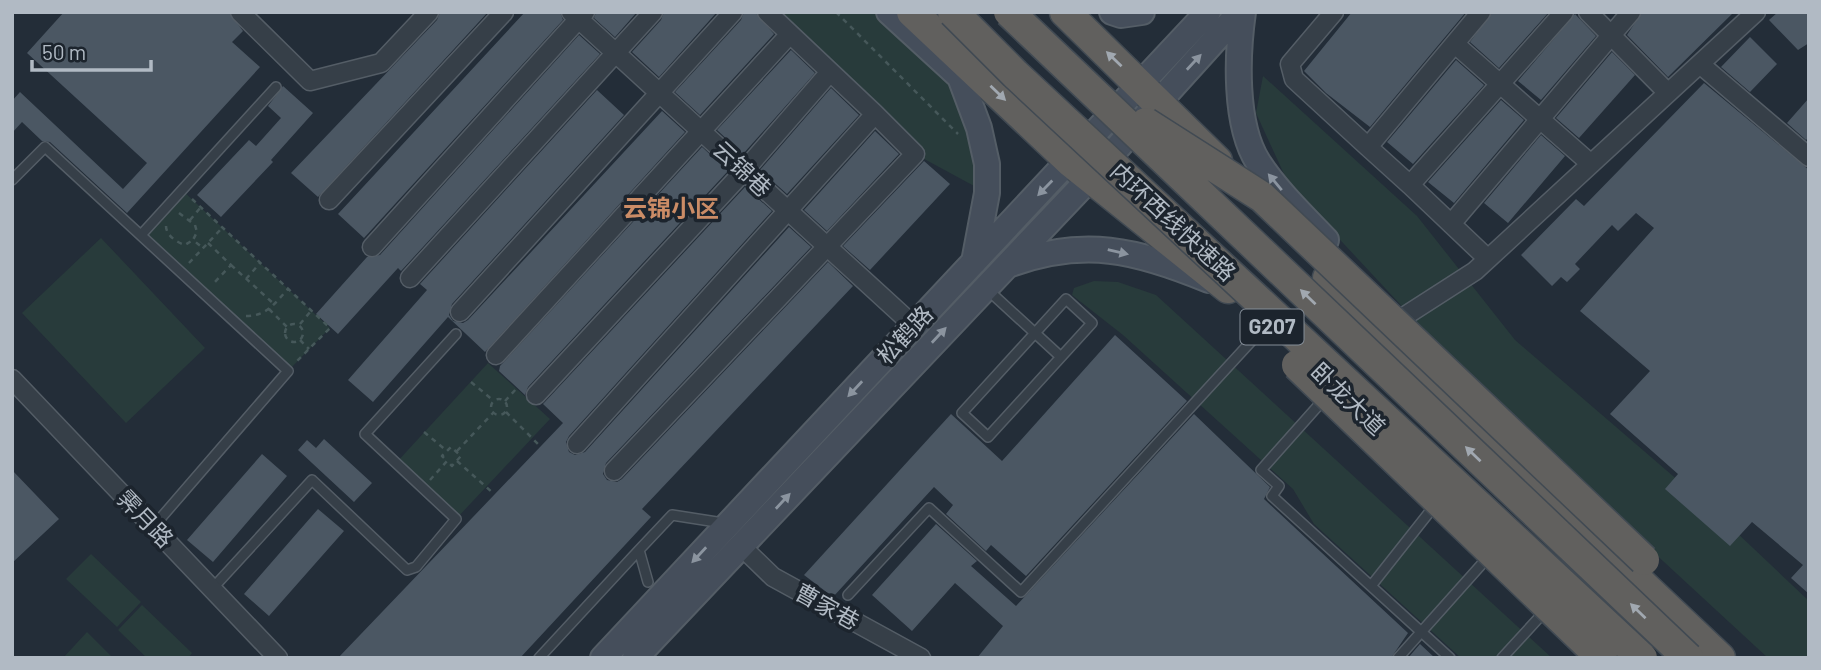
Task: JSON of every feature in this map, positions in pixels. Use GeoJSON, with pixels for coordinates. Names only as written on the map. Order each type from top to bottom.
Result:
{"type":"FeatureCollection","features":[{"type":"Feature","properties":{"kind":"highway","name":"卧龙大道"},"geometry":{"type":"LineString","coordinates":[[912,12],[1080,170],[1263,317],[1445,492],[1497,549],[1556,599],[1617,658]]}},
{"type":"Feature","properties":{"kind":"highway","name":"内环西线快速路"},"geometry":{"type":"LineString","coordinates":[[953,12],[1015,74],[1642,658]]}},
{"type":"Feature","properties":{"kind":"highway","name":"内环西线快速路"},"geometry":{"type":"LineString","coordinates":[[1009,12],[1688,658]]}},
{"type":"Feature","properties":{"kind":"highway"},"geometry":{"type":"LineString","coordinates":[[1065,12],[1149,93],[1418,372],[1720,658]]}},
{"type":"Feature","properties":{"kind":"highway"},"geometry":{"type":"LineString","coordinates":[[1042,44],[1160,134],[1262,197],[1644,560],[1715,631],[1736,658]]}},
{"type":"Feature","properties":{"kind":"highway"},"geometry":{"type":"LineString","coordinates":[[1015,74],[1121,171],[1194,265],[1497,549],[1602,658]]}},
{"type":"Feature","properties":{"kind":"main road"},"geometry":{"type":"LineString","coordinates":[[889,12],[960,77],[979,128],[987,164],[987,193],[974,262]]}},
{"type":"Feature","properties":{"kind":"main road"},"geometry":{"type":"LineString","coordinates":[[1112,12],[1121,15],[1142,12]]}},
{"type":"Feature","properties":{"kind":"main road","name":"松鹤路"},"geometry":{"type":"LineString","coordinates":[[635,658],[1004,266],[1080,170],[1149,93],[1208,12]]}},
{"type":"Feature","properties":{"kind":"main road"},"geometry":{"type":"LineString","coordinates":[[1241,12],[1237,52],[1241,113],[1257,160],[1365,281],[1418,372]]}},
{"type":"Feature","properties":{"kind":"main road","name":"松鹤路"},"geometry":{"type":"LineString","coordinates":[[1149,93],[1241,12]]}},
{"type":"Feature","properties":{"kind":"main road","name":"松鹤路"},"geometry":{"type":"LineString","coordinates":[[603,658],[974,262],[1080,170]]}},
{"type":"Feature","properties":{"kind":"main road"},"geometry":{"type":"LineString","coordinates":[[1004,266],[1060,249],[1111,250],[1168,264],[1227,287],[1263,317]]}},
{"type":"Feature","properties":{"kind":"street"},"geometry":{"type":"LineString","coordinates":[[240,12],[310,80],[381,63],[429,12]]}},
{"type":"Feature","properties":{"kind":"street"},"geometry":{"type":"LineString","coordinates":[[329,200],[504,12]]}},
{"type":"Feature","properties":{"kind":"street"},"geometry":{"type":"LineString","coordinates":[[410,278],[653,12]]}},
{"type":"Feature","properties":{"kind":"street"},"geometry":{"type":"LineString","coordinates":[[460,312],[733,12]]}},
{"type":"Feature","properties":{"kind":"street"},"geometry":{"type":"LineString","coordinates":[[614,471],[915,154],[767,12]]}},
{"type":"Feature","properties":{"kind":"street"},"geometry":{"type":"LineString","coordinates":[[1334,12],[1290,64],[1294,79],[1488,259]]}},
{"type":"Feature","properties":{"kind":"street"},"geometry":{"type":"LineString","coordinates":[[1368,146],[1481,12]]}},
{"type":"Feature","properties":{"kind":"street"},"geometry":{"type":"LineString","coordinates":[[1410,185],[1564,12]]}},
{"type":"Feature","properties":{"kind":"street"},"geometry":{"type":"LineString","coordinates":[[1588,12],[1668,93]]}},
{"type":"Feature","properties":{"kind":"street"},"geometry":{"type":"LineString","coordinates":[[1451,224],[1631,12]]}},
{"type":"Feature","properties":{"kind":"street"},"geometry":{"type":"LineString","coordinates":[[1391,325],[1475,271],[1756,12]]}},
{"type":"Feature","properties":{"kind":"street"},"geometry":{"type":"LineString","coordinates":[[372,247],[578,15]]}},
{"type":"Feature","properties":{"kind":"street","name":"云锦巷"},"geometry":{"type":"LineString","coordinates":[[578,15],[616,54],[914,326]]}},
{"type":"Feature","properties":{"kind":"street"},"geometry":{"type":"LineString","coordinates":[[496,355],[699,130],[790,34]]}},
{"type":"Feature","properties":{"kind":"street"},"geometry":{"type":"LineString","coordinates":[[1455,44],[1591,164]]}},
{"type":"Feature","properties":{"kind":"street"},"geometry":{"type":"LineString","coordinates":[[1701,65],[1809,157]]}},
{"type":"Feature","properties":{"kind":"street"},"geometry":{"type":"LineString","coordinates":[[536,395],[744,171],[830,72]]}},
{"type":"Feature","properties":{"kind":"street"},"geometry":{"type":"LineString","coordinates":[[577,444],[875,114]]}},
{"type":"Feature","properties":{"kind":"street","name":"霁月路"},"geometry":{"type":"LineString","coordinates":[[12,379],[278,658]]}},
{"type":"Feature","properties":{"kind":"street","name":"曹家巷"},"geometry":{"type":"LineString","coordinates":[[741,546],[773,577],[921,658]]}},
{"type":"Feature","properties":{"kind":"lane"},"geometry":{"type":"LineString","coordinates":[[141,235],[276,87]]}},
{"type":"Feature","properties":{"kind":"lane"},"geometry":{"type":"LineString","coordinates":[[12,180],[45,147],[288,371],[153,527]]}},
{"type":"Feature","properties":{"kind":"lane"},"geometry":{"type":"LineString","coordinates":[[985,287],[1061,357]]}},
{"type":"Feature","properties":{"kind":"lane"},"geometry":{"type":"LineString","coordinates":[[1066,299],[1092,323],[1061,357],[988,437],[962,413],[1066,299]]}},
{"type":"Feature","properties":{"kind":"lane"},"geometry":{"type":"LineString","coordinates":[[848,595],[929,508],[1021,592],[1263,317]]}},
{"type":"Feature","properties":{"kind":"lane"},"geometry":{"type":"LineString","coordinates":[[212,589],[312,480],[407,570],[416,567],[456,519],[365,434],[456,334]]}},
{"type":"Feature","properties":{"kind":"lane"},"geometry":{"type":"LineString","coordinates":[[1335,386],[1261,470],[1279,486],[1272,496],[1450,658]]}},
{"type":"Feature","properties":{"kind":"lane"},"geometry":{"type":"LineString","coordinates":[[1371,586],[1445,492]]}},
{"type":"Feature","properties":{"kind":"lane"},"geometry":{"type":"LineString","coordinates":[[539,658],[672,515],[728,524]]}},
{"type":"Feature","properties":{"kind":"lane"},"geometry":{"type":"LineString","coordinates":[[1398,658],[1497,549]]}},
{"type":"Feature","properties":{"kind":"lane"},"geometry":{"type":"LineString","coordinates":[[639,550],[648,583]]}},
{"type":"Feature","properties":{"kind":"lane"},"geometry":{"type":"LineString","coordinates":[[1502,658],[1556,599]]}},
{"type":"Feature","properties":{"kind":"path"},"geometry":{"type":"LineString","coordinates":[[836,12],[958,134]]}},
{"type":"Feature","properties":{"kind":"path"},"geometry":{"type":"LineString","coordinates":[[182,190],[330,328],[288,371]]}},
{"type":"Feature","properties":{"kind":"path"},"geometry":{"type":"LineString","coordinates":[[190,220],[201,208]]}},
{"type":"Feature","properties":{"kind":"path"},"geometry":{"type":"LineString","coordinates":[[178,213],[190,220],[197,232],[193,240],[185,245],[178,243],[165,228],[169,218],[178,213]]}},
{"type":"Feature","properties":{"kind":"path"},"geometry":{"type":"LineString","coordinates":[[181,272],[222,228]]}},
{"type":"Feature","properties":{"kind":"path"},"geometry":{"type":"LineString","coordinates":[[193,240],[203,248]]}},
{"type":"Feature","properties":{"kind":"path"},"geometry":{"type":"LineString","coordinates":[[208,243],[274,304]]}},
{"type":"Feature","properties":{"kind":"path"},"geometry":{"type":"LineString","coordinates":[[246,279],[260,263]]}},
{"type":"Feature","properties":{"kind":"path"},"geometry":{"type":"LineString","coordinates":[[212,286],[231,265]]}},
{"type":"Feature","properties":{"kind":"path"},"geometry":{"type":"LineString","coordinates":[[236,311],[247,316],[260,316],[288,289]]}},
{"type":"Feature","properties":{"kind":"path"},"geometry":{"type":"LineString","coordinates":[[269,309],[287,327],[287,339],[292,342],[300,340]]}},
{"type":"Feature","properties":{"kind":"path"},"geometry":{"type":"LineString","coordinates":[[287,327],[299,325],[312,311]]}},
{"type":"Feature","properties":{"kind":"path"},"geometry":{"type":"LineString","coordinates":[[299,325],[303,332],[300,340]]}},
{"type":"Feature","properties":{"kind":"path"},"geometry":{"type":"LineString","coordinates":[[300,340],[309,349]]}},
{"type":"Feature","properties":{"kind":"path"},"geometry":{"type":"LineString","coordinates":[[471,382],[494,401],[505,402]]}},
{"type":"Feature","properties":{"kind":"path"},"geometry":{"type":"LineString","coordinates":[[517,388],[505,402],[506,412],[540,446]]}},
{"type":"Feature","properties":{"kind":"path"},"geometry":{"type":"LineString","coordinates":[[457,452],[493,413],[494,401]]}},
{"type":"Feature","properties":{"kind":"path"},"geometry":{"type":"LineString","coordinates":[[493,413],[501,415],[506,412]]}},
{"type":"Feature","properties":{"kind":"path"},"geometry":{"type":"LineString","coordinates":[[425,432],[447,451]]}},
{"type":"Feature","properties":{"kind":"path"},"geometry":{"type":"LineString","coordinates":[[451,447],[457,452],[461,456],[452,466],[442,456],[451,447]]}},
{"type":"Feature","properties":{"kind":"path"},"geometry":{"type":"LineString","coordinates":[[423,488],[447,461]]}},
{"type":"Feature","properties":{"kind":"path"},"geometry":{"type":"LineString","coordinates":[[457,461],[494,493]]}},
{"type":"Feature","properties":{"kind":"shaded area"},"geometry":{"type":"Polygon","coordinates":[[[767,12],[889,12],[960,77],[987,193],[915,154],[767,12]]]}},
{"type":"Feature","properties":{"kind":"shaded area"},"geometry":{"type":"Polygon","coordinates":[[[1263,76],[1417,216],[1515,340],[1716,513],[1809,601],[1809,658],[1768,658],[1493,404],[1289,185],[1256,113],[1263,76]]]}},
{"type":"Feature","properties":{"kind":"shaded area"},"geometry":{"type":"Polygon","coordinates":[[[182,190],[330,328],[288,371],[141,235],[182,190]]]}},
{"type":"Feature","properties":{"kind":"shaded area"},"geometry":{"type":"Polygon","coordinates":[[[101,238],[205,348],[126,423],[22,313],[101,238]]]}},
{"type":"Feature","properties":{"kind":"shaded area"},"geometry":{"type":"Polygon","coordinates":[[[1094,281],[1118,282],[1156,295],[1552,658],[1461,658],[1314,524],[1293,489],[1123,335],[1072,295],[1074,288],[1094,281]]]}},
{"type":"Feature","properties":{"kind":"shaded area"},"geometry":{"type":"Polygon","coordinates":[[[488,363],[550,419],[456,519],[396,463],[488,363]]]}},
{"type":"Feature","properties":{"kind":"shaded area"},"geometry":{"type":"Polygon","coordinates":[[[91,554],[141,602],[117,627],[66,579],[91,554]]]}},
{"type":"Feature","properties":{"kind":"shaded area"},"geometry":{"type":"Polygon","coordinates":[[[142,605],[192,653],[188,658],[147,658],[118,630],[142,605]]]}},
{"type":"Feature","properties":{"kind":"shaded area"},"geometry":{"type":"Polygon","coordinates":[[[87,632],[112,657],[63,658],[87,632]]]}},
{"type":"Feature","properties":{"kind":"building"},"geometry":{"type":"Polygon","coordinates":[[[64,12],[229,12],[243,31],[232,42],[260,67],[127,213],[50,142],[42,141],[22,122],[12,133],[12,101],[20,92],[123,189],[147,163],[27,53],[64,12]]]}},
{"type":"Feature","properties":{"kind":"building"},"geometry":{"type":"Polygon","coordinates":[[[440,12],[488,12],[318,197],[291,173],[437,20],[440,12]]]}},
{"type":"Feature","properties":{"kind":"building"},"geometry":{"type":"Polygon","coordinates":[[[525,12],[560,12],[563,20],[364,238],[338,214],[525,12]]]}},
{"type":"Feature","properties":{"kind":"building"},"geometry":{"type":"Polygon","coordinates":[[[596,12],[637,12],[615,37],[594,18],[596,12]]]}},
{"type":"Feature","properties":{"kind":"building"},"geometry":{"type":"Polygon","coordinates":[[[664,12],[717,12],[659,77],[632,52],[661,20],[664,12]]]}},
{"type":"Feature","properties":{"kind":"building"},"geometry":{"type":"Polygon","coordinates":[[[744,12],[755,12],[774,34],[700,115],[675,92],[741,20],[744,12]]]}},
{"type":"Feature","properties":{"kind":"building"},"geometry":{"type":"Polygon","coordinates":[[[1352,12],[1466,12],[1370,127],[1326,93],[1304,71],[1352,12]]]}},
{"type":"Feature","properties":{"kind":"building"},"geometry":{"type":"Polygon","coordinates":[[[1492,12],[1549,12],[1499,68],[1470,42],[1492,12]]]}},
{"type":"Feature","properties":{"kind":"building"},"geometry":{"type":"Polygon","coordinates":[[[1642,12],[1734,12],[1668,77],[1627,35],[1642,12]]]}},
{"type":"Feature","properties":{"kind":"building"},"geometry":{"type":"Polygon","coordinates":[[[1778,12],[1809,12],[1809,43],[1798,50],[1769,20],[1778,12]]]}},
{"type":"Feature","properties":{"kind":"building"},"geometry":{"type":"Polygon","coordinates":[[[1575,14],[1596,36],[1541,100],[1518,81],[1575,14]]]}},
{"type":"Feature","properties":{"kind":"building"},"geometry":{"type":"Polygon","coordinates":[[[579,35],[600,54],[401,271],[398,268],[338,334],[316,314],[367,257],[380,255],[579,35]]]}},
{"type":"Feature","properties":{"kind":"building"},"geometry":{"type":"Polygon","coordinates":[[[1750,37],[1777,64],[1750,92],[1721,67],[1750,37]]]}},
{"type":"Feature","properties":{"kind":"building"},"geometry":{"type":"Polygon","coordinates":[[[791,50],[815,73],[743,154],[717,130],[791,50]]]}},
{"type":"Feature","properties":{"kind":"building"},"geometry":{"type":"Polygon","coordinates":[[[1612,52],[1635,75],[1579,138],[1556,118],[1612,52]]]}},
{"type":"Feature","properties":{"kind":"building"},"geometry":{"type":"Polygon","coordinates":[[[1456,60],[1484,85],[1413,164],[1387,142],[1456,60]]]}},
{"type":"Feature","properties":{"kind":"building"},"geometry":{"type":"Polygon","coordinates":[[[1704,83],[1809,170],[1809,594],[1791,578],[1803,565],[1752,522],[1730,546],[1665,489],[1678,474],[1610,414],[1650,371],[1580,311],[1654,228],[1636,213],[1618,231],[1612,225],[1575,264],[1580,269],[1567,282],[1561,277],[1552,286],[1521,255],[1576,199],[1584,206],[1704,83]]]}},
{"type":"Feature","properties":{"kind":"building"},"geometry":{"type":"Polygon","coordinates":[[[283,86],[313,113],[271,160],[273,162],[221,217],[197,195],[249,140],[256,146],[281,118],[268,106],[283,86]]]}},
{"type":"Feature","properties":{"kind":"building"},"geometry":{"type":"Polygon","coordinates":[[[831,88],[859,115],[787,194],[760,170],[831,88]]]}},
{"type":"Feature","properties":{"kind":"building"},"geometry":{"type":"Polygon","coordinates":[[[597,90],[624,115],[452,304],[449,315],[453,321],[463,323],[468,320],[662,111],[685,132],[485,352],[448,317],[373,402],[348,380],[427,290],[420,284],[597,90]]]}},
{"type":"Feature","properties":{"kind":"building"},"geometry":{"type":"Polygon","coordinates":[[[1809,98],[1809,137],[1806,140],[1787,123],[1809,98]]]}},
{"type":"Feature","properties":{"kind":"building"},"geometry":{"type":"Polygon","coordinates":[[[1501,100],[1524,120],[1454,203],[1428,182],[1501,100]]]}},
{"type":"Feature","properties":{"kind":"building"},"geometry":{"type":"Polygon","coordinates":[[[875,131],[899,154],[827,231],[804,210],[875,131]]]}},
{"type":"Feature","properties":{"kind":"building"},"geometry":{"type":"Polygon","coordinates":[[[1541,135],[1565,156],[1508,223],[1484,203],[1541,135]]]}},
{"type":"Feature","properties":{"kind":"building"},"geometry":{"type":"Polygon","coordinates":[[[702,147],[728,171],[528,387],[525,395],[499,371],[500,366],[702,147]]]}},
{"type":"Feature","properties":{"kind":"building"},"geometry":{"type":"Polygon","coordinates":[[[924,161],[950,184],[870,270],[843,246],[924,161]]]}},
{"type":"Feature","properties":{"kind":"building"},"geometry":{"type":"Polygon","coordinates":[[[745,187],[772,211],[569,436],[566,442],[569,452],[575,455],[585,452],[789,227],[811,247],[606,463],[603,474],[607,480],[617,482],[622,479],[828,262],[853,286],[642,509],[651,517],[520,658],[338,658],[563,423],[543,404],[745,187]]]}},
{"type":"Feature","properties":{"kind":"building"},"geometry":{"type":"Polygon","coordinates":[[[1115,335],[1187,401],[1026,576],[991,545],[986,551],[946,514],[953,505],[934,487],[833,597],[804,575],[951,414],[1002,461],[1115,335]]]}},
{"type":"Feature","properties":{"kind":"building"},"geometry":{"type":"Polygon","coordinates":[[[1194,414],[1270,487],[1264,499],[1408,633],[1391,658],[977,658],[1003,626],[955,583],[912,631],[872,595],[936,524],[977,561],[971,566],[1016,606],[1194,414]]]}},
{"type":"Feature","properties":{"kind":"building"},"geometry":{"type":"Polygon","coordinates":[[[324,439],[372,483],[354,502],[298,450],[307,440],[316,448],[324,439]]]}},
{"type":"Feature","properties":{"kind":"building"},"geometry":{"type":"Polygon","coordinates":[[[262,454],[287,476],[213,562],[187,540],[262,454]]]}},
{"type":"Feature","properties":{"kind":"building"},"geometry":{"type":"Polygon","coordinates":[[[12,470],[59,519],[12,563],[12,470]]]}},
{"type":"Feature","properties":{"kind":"building"},"geometry":{"type":"Polygon","coordinates":[[[318,509],[344,531],[269,616],[244,594],[318,509]]]}},
{"type":"Feature","properties":{"kind":"building"},"geometry":{"type":"Polygon","coordinates":[[[1420,644],[1435,658],[1408,658],[1420,644]]]}},
{"type":"Feature","properties":{"kind":"district","name":"云锦小区"},"geometry":{"type":"Point","coordinates":[671,209]}}]}
